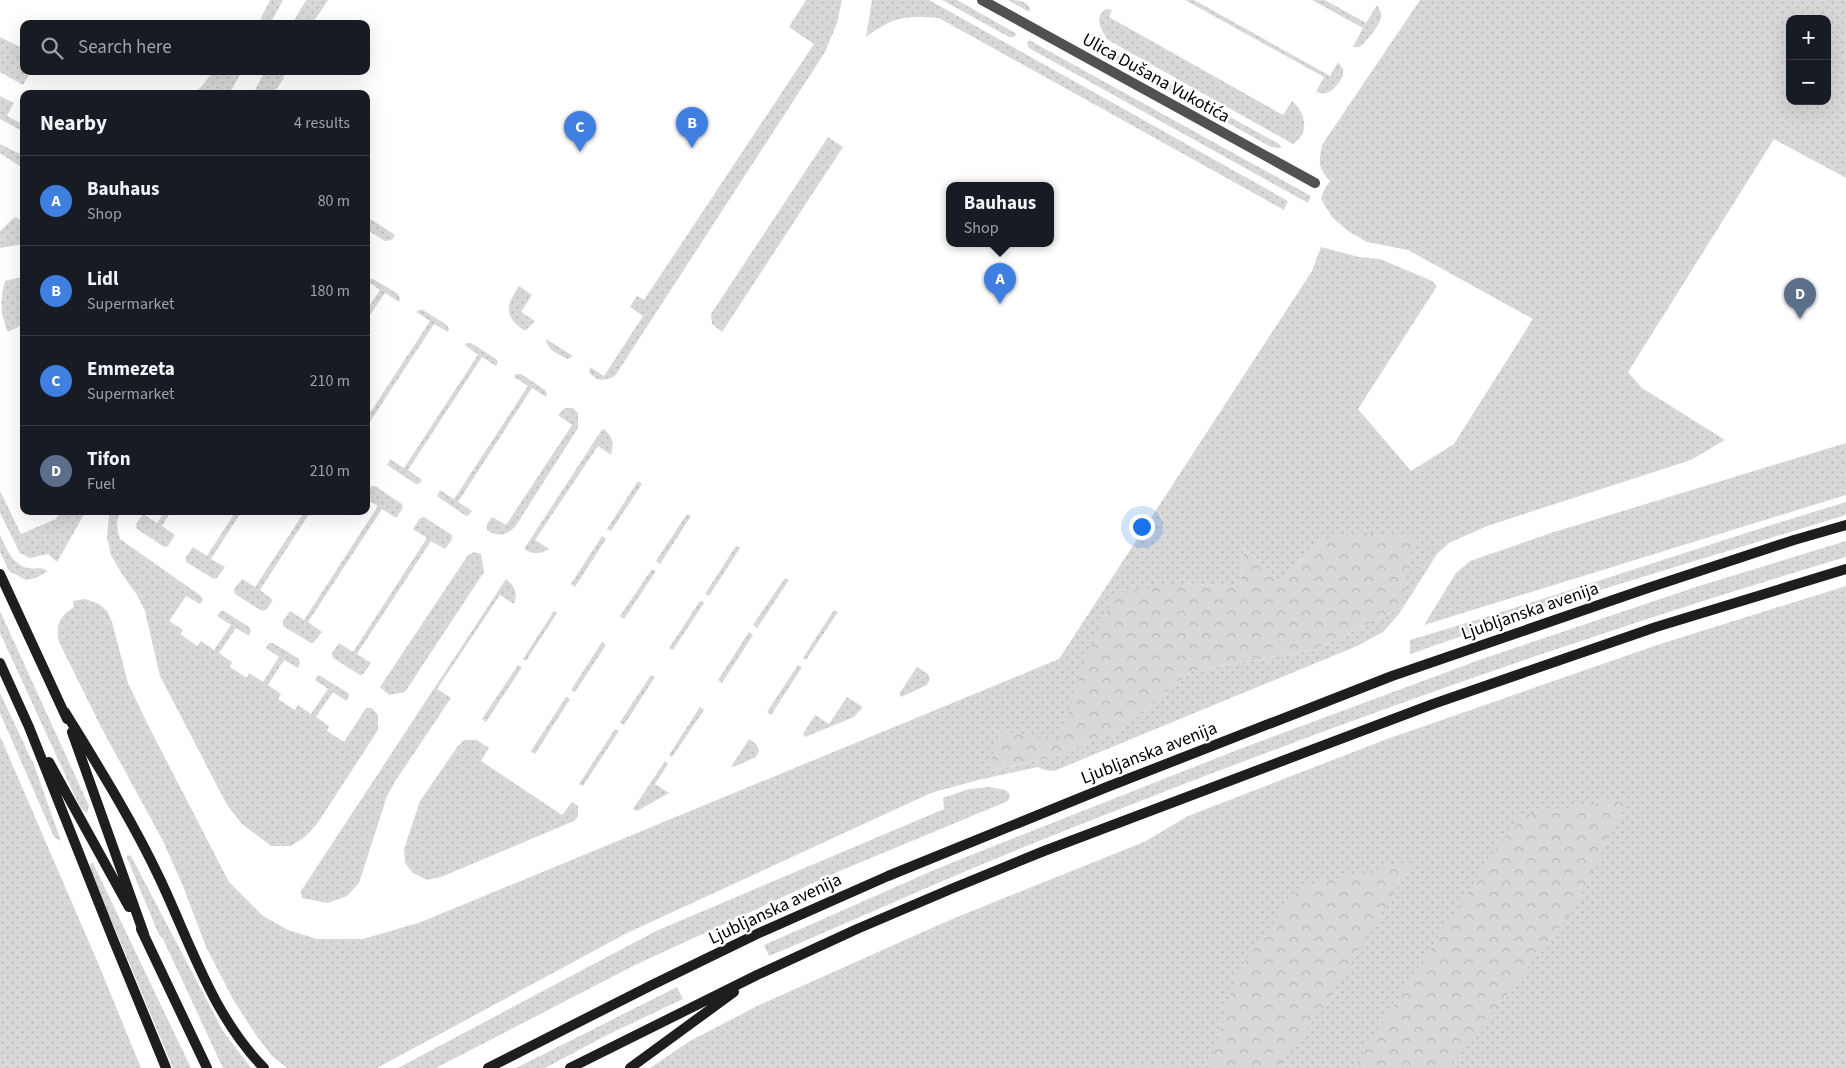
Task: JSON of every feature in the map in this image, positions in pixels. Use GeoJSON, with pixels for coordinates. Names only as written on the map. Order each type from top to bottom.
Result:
{"type":"FeatureCollection","features":[{"type":"Feature","properties":{"kind":"main road","name":"Ljubljanska avenija"},"geometry":{"type":"LineString","coordinates":[[488,1068],[768,929],[888,876],[1107,787],[1392,676],[1648,588],[1846,525]]}},
{"type":"Feature","properties":{"kind":"main road"},"geometry":{"type":"LineString","coordinates":[[570,1068],[757,976],[950,889],[1044,851],[1433,704],[1656,627],[1846,569]]}},
{"type":"Feature","properties":{"kind":"main road"},"geometry":{"type":"LineString","coordinates":[[0,574],[65,712],[144,934]]}},
{"type":"Feature","properties":{"kind":"main road"},"geometry":{"type":"LineString","coordinates":[[0,663],[29,726],[166,1068]]}},
{"type":"Feature","properties":{"kind":"main road"},"geometry":{"type":"LineString","coordinates":[[65,712],[115,794],[159,876],[191,951],[216,1002],[238,1036],[264,1068]]}},
{"type":"Feature","properties":{"kind":"main road"},"geometry":{"type":"LineString","coordinates":[[29,726],[144,934],[206,1068]]}},
{"type":"Feature","properties":{"kind":"main road"},"geometry":{"type":"LineString","coordinates":[[630,1068],[757,976]]}},
{"type":"Feature","properties":{"kind":"street","name":"Ulica Dušana Vukotića"},"geometry":{"type":"LineString","coordinates":[[982,0],[1315,183]]}},
{"type":"Feature","properties":{"kind":"green space"},"geometry":{"type":"Polygon","coordinates":[[[270,0],[283,0],[272,20],[260,20],[270,0]]]}},
{"type":"Feature","properties":{"kind":"green space"},"geometry":{"type":"Polygon","coordinates":[[[306,0],[328,0],[315,20],[294,20],[306,0]]]}},
{"type":"Feature","properties":{"kind":"green space"},"geometry":{"type":"Polygon","coordinates":[[[806,0],[842,0],[837,23],[825,52],[615,376],[604,380],[595,378],[589,372],[590,367],[604,376],[643,316],[630,307],[637,296],[644,300],[814,44],[789,27],[806,0]]]}},
{"type":"Feature","properties":{"kind":"green space"},"geometry":{"type":"Polygon","coordinates":[[[872,0],[929,0],[1288,201],[1284,210],[939,18],[908,17],[892,21],[866,37],[872,0]]]}},
{"type":"Feature","properties":{"kind":"green space"},"geometry":{"type":"Polygon","coordinates":[[[942,0],[957,0],[1017,34],[1014,37],[1009,37],[942,0]]]}},
{"type":"Feature","properties":{"kind":"green space"},"geometry":{"type":"Polygon","coordinates":[[[1008,0],[1018,0],[1026,3],[1030,8],[1029,12],[1008,0]]]}},
{"type":"Feature","properties":{"kind":"green space"},"geometry":{"type":"Polygon","coordinates":[[[1185,0],[1194,0],[1330,76],[1338,62],[1343,69],[1343,76],[1329,92],[1316,92],[1324,77],[1185,0]]]}},
{"type":"Feature","properties":{"kind":"green space"},"geometry":{"type":"Polygon","coordinates":[[[1312,0],[1325,0],[1366,23],[1377,5],[1381,13],[1380,21],[1360,47],[1353,47],[1363,28],[1312,0]]]}},
{"type":"Feature","properties":{"kind":"green space"},"geometry":{"type":"Polygon","coordinates":[[[1420,0],[1846,0],[1846,178],[1774,139],[1628,372],[1642,388],[1725,440],[1691,460],[1487,526],[1449,543],[1437,554],[1399,614],[1383,632],[1357,646],[1054,771],[1038,767],[978,780],[931,793],[627,933],[377,1068],[287,1068],[272,1056],[234,1001],[206,947],[183,886],[163,841],[101,727],[59,642],[58,626],[65,614],[74,607],[73,601],[85,599],[99,604],[107,611],[112,622],[128,683],[148,725],[229,882],[263,916],[288,930],[317,939],[363,939],[421,922],[1059,659],[1312,271],[1321,247],[1359,257],[1380,259],[1432,281],[1437,286],[1358,409],[1411,471],[1454,444],[1533,319],[1408,250],[1367,242],[1348,231],[1332,217],[1321,199],[1330,181],[1321,168],[1320,156],[1322,145],[1420,0]],[[1321,540],[1281,582],[1244,547],[1240,588],[1184,583],[1060,742],[997,731],[991,771],[1055,756],[1123,729],[1191,671],[1314,650],[1402,607],[1321,540]]]}},
{"type":"Feature","properties":{"kind":"green space"},"geometry":{"type":"Polygon","coordinates":[[[1106,9],[1112,10],[1109,17],[1283,115],[1292,101],[1303,116],[1304,128],[1299,139],[1293,144],[1108,40],[1099,20],[1102,12],[1106,9]]]}},
{"type":"Feature","properties":{"kind":"green space"},"geometry":{"type":"Polygon","coordinates":[[[0,37],[20,47],[20,75],[29,75],[23,85],[0,72],[0,37]]]}},
{"type":"Feature","properties":{"kind":"green space"},"geometry":{"type":"Polygon","coordinates":[[[1029,40],[1311,196],[1308,203],[1029,48],[1027,43],[1029,40]]]}},
{"type":"Feature","properties":{"kind":"green space"},"geometry":{"type":"Polygon","coordinates":[[[1091,40],[1279,144],[1282,148],[1271,147],[1101,52],[1091,40]]]}},
{"type":"Feature","properties":{"kind":"green space"},"geometry":{"type":"Polygon","coordinates":[[[211,75],[240,75],[231,90],[197,90],[211,75]]]}},
{"type":"Feature","properties":{"kind":"green space"},"geometry":{"type":"Polygon","coordinates":[[[263,75],[284,75],[276,90],[255,90],[263,75]]]}},
{"type":"Feature","properties":{"kind":"green space"},"geometry":{"type":"Polygon","coordinates":[[[0,96],[14,103],[7,116],[20,123],[20,130],[0,119],[0,96]]]}},
{"type":"Feature","properties":{"kind":"green space"},"geometry":{"type":"Polygon","coordinates":[[[828,137],[843,147],[722,332],[712,324],[711,314],[828,137]]]}},
{"type":"Feature","properties":{"kind":"green space"},"geometry":{"type":"Polygon","coordinates":[[[0,144],[20,154],[20,166],[0,153],[0,144]]]}},
{"type":"Feature","properties":{"kind":"green space"},"geometry":{"type":"Polygon","coordinates":[[[15,217],[20,220],[20,245],[0,248],[0,231],[15,217]]]}},
{"type":"Feature","properties":{"kind":"green space"},"geometry":{"type":"Polygon","coordinates":[[[370,219],[395,235],[392,240],[385,241],[370,232],[370,219]]]}},
{"type":"Feature","properties":{"kind":"green space"},"geometry":{"type":"Polygon","coordinates":[[[20,278],[20,326],[8,332],[2,313],[2,294],[5,281],[20,278]]]}},
{"type":"Feature","properties":{"kind":"green space"},"geometry":{"type":"Polygon","coordinates":[[[370,279],[398,294],[399,302],[385,293],[370,315],[370,305],[380,290],[370,283],[370,279]]]}},
{"type":"Feature","properties":{"kind":"green space"},"geometry":{"type":"Polygon","coordinates":[[[519,286],[532,295],[521,312],[535,321],[525,331],[513,320],[509,310],[511,299],[519,286]]]}},
{"type":"Feature","properties":{"kind":"green space"},"geometry":{"type":"Polygon","coordinates":[[[423,310],[447,325],[448,332],[434,324],[370,422],[370,413],[430,321],[416,312],[423,310]]]}},
{"type":"Feature","properties":{"kind":"green space"},"geometry":{"type":"Polygon","coordinates":[[[546,339],[573,356],[568,359],[557,354],[548,346],[546,339]]]}},
{"type":"Feature","properties":{"kind":"green space"},"geometry":{"type":"Polygon","coordinates":[[[471,343],[498,362],[496,366],[482,357],[408,470],[422,480],[419,484],[416,484],[387,465],[390,459],[404,468],[478,355],[465,345],[471,343]]]}},
{"type":"Feature","properties":{"kind":"green space"},"geometry":{"type":"Polygon","coordinates":[[[516,374],[521,374],[545,390],[547,393],[546,397],[532,388],[458,502],[472,511],[466,516],[437,496],[440,490],[454,499],[528,386],[514,377],[516,374]]]}},
{"type":"Feature","properties":{"kind":"green space"},"geometry":{"type":"Polygon","coordinates":[[[565,408],[573,408],[578,413],[578,428],[515,527],[501,534],[495,534],[487,530],[487,524],[492,517],[506,525],[572,425],[558,415],[565,408]]]}},
{"type":"Feature","properties":{"kind":"green space"},"geometry":{"type":"Polygon","coordinates":[[[604,429],[612,440],[611,455],[598,446],[535,540],[549,549],[536,553],[524,549],[601,431],[604,429]]]}},
{"type":"Feature","properties":{"kind":"green space"},"geometry":{"type":"Polygon","coordinates":[[[1846,443],[1846,495],[1424,625],[1456,573],[1470,561],[1554,532],[1846,443]]]}},
{"type":"Feature","properties":{"kind":"green space"},"geometry":{"type":"Polygon","coordinates":[[[638,481],[642,484],[611,531],[607,529],[638,481]]]}},
{"type":"Feature","properties":{"kind":"green space"},"geometry":{"type":"Polygon","coordinates":[[[375,486],[402,504],[403,508],[396,518],[382,509],[308,622],[322,632],[311,643],[283,626],[283,621],[290,611],[304,620],[378,506],[370,501],[370,488],[375,486]]]}},
{"type":"Feature","properties":{"kind":"green space"},"geometry":{"type":"Polygon","coordinates":[[[0,491],[21,534],[56,519],[59,515],[84,515],[57,562],[48,554],[30,558],[20,553],[0,513],[0,491]]]}},
{"type":"Feature","properties":{"kind":"green space"},"geometry":{"type":"Polygon","coordinates":[[[1846,502],[1846,515],[1554,604],[1410,654],[1410,640],[1846,502]]]}},
{"type":"Feature","properties":{"kind":"green space"},"geometry":{"type":"Polygon","coordinates":[[[687,514],[691,516],[660,564],[656,561],[687,514]]]}},
{"type":"Feature","properties":{"kind":"green space"},"geometry":{"type":"Polygon","coordinates":[[[119,515],[117,525],[120,539],[201,596],[203,600],[200,604],[186,596],[169,621],[183,630],[180,634],[197,646],[201,641],[214,650],[231,625],[217,616],[221,611],[224,611],[251,630],[249,636],[236,628],[219,653],[232,662],[230,667],[247,678],[249,673],[263,682],[279,657],[266,648],[269,643],[273,643],[299,659],[298,668],[284,660],[268,685],[281,694],[278,699],[295,710],[298,705],[311,714],[328,689],[315,680],[319,675],[348,693],[349,696],[346,701],[333,692],[316,717],[329,726],[327,731],[344,742],[366,708],[372,708],[378,715],[378,730],[317,824],[306,836],[291,846],[271,846],[242,824],[227,805],[160,676],[145,611],[111,555],[107,537],[109,516],[119,515]]]}},
{"type":"Feature","properties":{"kind":"green space"},"geometry":{"type":"Polygon","coordinates":[[[142,515],[157,523],[162,515],[169,515],[162,526],[175,535],[168,546],[164,547],[137,529],[136,524],[142,515]]]}},
{"type":"Feature","properties":{"kind":"green space"},"geometry":{"type":"Polygon","coordinates":[[[233,515],[239,515],[211,559],[225,567],[217,578],[214,579],[186,562],[186,557],[193,547],[207,556],[233,515]]]}},
{"type":"Feature","properties":{"kind":"green space"},"geometry":{"type":"Polygon","coordinates":[[[302,515],[308,515],[260,590],[273,600],[266,610],[262,611],[235,594],[234,589],[242,579],[255,587],[302,515]]]}},
{"type":"Feature","properties":{"kind":"green space"},"geometry":{"type":"Polygon","coordinates":[[[424,517],[452,535],[452,539],[445,549],[431,541],[357,654],[371,663],[363,674],[360,675],[333,658],[332,653],[339,643],[353,652],[427,538],[413,529],[420,518],[424,517]]]}},
{"type":"Feature","properties":{"kind":"green space"},"geometry":{"type":"Polygon","coordinates":[[[1360,532],[1414,538],[1402,607],[1314,650],[1191,671],[1123,729],[1055,756],[990,771],[997,731],[1060,741],[1085,661],[1115,593],[1184,583],[1240,588],[1244,547],[1281,582],[1321,540],[1360,532]]]}},
{"type":"Feature","properties":{"kind":"green space"},"geometry":{"type":"Polygon","coordinates":[[[0,535],[10,555],[22,566],[48,571],[36,578],[26,580],[9,571],[0,552],[0,535]]]}},
{"type":"Feature","properties":{"kind":"green space"},"geometry":{"type":"Polygon","coordinates":[[[602,536],[606,539],[575,587],[571,584],[602,536]]]}},
{"type":"Feature","properties":{"kind":"green space"},"geometry":{"type":"Polygon","coordinates":[[[1846,541],[1846,557],[1637,622],[1429,693],[1223,769],[1019,849],[769,956],[764,945],[941,867],[1232,752],[1479,660],[1699,586],[1846,541]]]}},
{"type":"Feature","properties":{"kind":"green space"},"geometry":{"type":"Polygon","coordinates":[[[736,546],[740,548],[709,596],[705,594],[736,546]]]}},
{"type":"Feature","properties":{"kind":"green space"},"geometry":{"type":"Polygon","coordinates":[[[474,552],[481,554],[484,572],[405,692],[389,695],[380,687],[468,555],[474,552]]]}},
{"type":"Feature","properties":{"kind":"green space"},"geometry":{"type":"Polygon","coordinates":[[[652,569],[656,571],[624,619],[620,616],[652,569]]]}},
{"type":"Feature","properties":{"kind":"green space"},"geometry":{"type":"Polygon","coordinates":[[[785,578],[789,580],[757,628],[753,625],[785,578]]]}},
{"type":"Feature","properties":{"kind":"green space"},"geometry":{"type":"Polygon","coordinates":[[[506,579],[515,590],[514,604],[500,595],[437,689],[451,698],[387,796],[359,883],[347,896],[328,903],[302,898],[301,891],[506,579]]]}},
{"type":"Feature","properties":{"kind":"green space"},"geometry":{"type":"Polygon","coordinates":[[[1846,586],[1846,1068],[650,1068],[690,1041],[759,1005],[952,919],[1144,842],[1188,816],[1387,739],[1660,644],[1846,586]]]}},
{"type":"Feature","properties":{"kind":"green space"},"geometry":{"type":"Polygon","coordinates":[[[700,601],[704,603],[673,650],[669,648],[700,601]]]}},
{"type":"Feature","properties":{"kind":"green space"},"geometry":{"type":"Polygon","coordinates":[[[834,610],[838,612],[806,660],[803,658],[834,610]]]}},
{"type":"Feature","properties":{"kind":"green space"},"geometry":{"type":"Polygon","coordinates":[[[0,611],[89,806],[87,813],[81,809],[0,633],[0,611]]]}},
{"type":"Feature","properties":{"kind":"green space"},"geometry":{"type":"Polygon","coordinates":[[[554,611],[557,613],[526,661],[523,659],[554,611]]]}},
{"type":"Feature","properties":{"kind":"green space"},"geometry":{"type":"Polygon","coordinates":[[[749,632],[753,635],[722,683],[718,680],[749,632]]]}},
{"type":"Feature","properties":{"kind":"green space"},"geometry":{"type":"Polygon","coordinates":[[[602,642],[606,645],[575,692],[571,690],[602,642]]]}},
{"type":"Feature","properties":{"kind":"green space"},"geometry":{"type":"Polygon","coordinates":[[[518,665],[522,667],[486,722],[482,719],[518,665]]]}},
{"type":"Feature","properties":{"kind":"green space"},"geometry":{"type":"Polygon","coordinates":[[[798,665],[802,667],[771,715],[767,712],[798,665]]]}},
{"type":"Feature","properties":{"kind":"green space"},"geometry":{"type":"Polygon","coordinates":[[[917,667],[928,674],[930,679],[927,685],[901,697],[899,694],[917,667]]]}},
{"type":"Feature","properties":{"kind":"green space"},"geometry":{"type":"Polygon","coordinates":[[[651,675],[655,677],[624,725],[620,722],[651,675]]]}},
{"type":"Feature","properties":{"kind":"green space"},"geometry":{"type":"Polygon","coordinates":[[[0,693],[34,765],[61,841],[54,837],[0,713],[0,693]]]}},
{"type":"Feature","properties":{"kind":"green space"},"geometry":{"type":"Polygon","coordinates":[[[566,697],[570,699],[535,754],[531,751],[566,697]]]}},
{"type":"Feature","properties":{"kind":"green space"},"geometry":{"type":"Polygon","coordinates":[[[847,697],[863,707],[854,717],[805,737],[803,734],[815,715],[829,724],[847,697]]]}},
{"type":"Feature","properties":{"kind":"green space"},"geometry":{"type":"Polygon","coordinates":[[[700,707],[704,710],[672,757],[669,755],[700,707]]]}},
{"type":"Feature","properties":{"kind":"green space"},"geometry":{"type":"Polygon","coordinates":[[[615,729],[619,731],[583,786],[579,784],[615,729]]]}},
{"type":"Feature","properties":{"kind":"green space"},"geometry":{"type":"Polygon","coordinates":[[[0,736],[98,963],[141,1068],[0,1068],[0,736]]]}},
{"type":"Feature","properties":{"kind":"green space"},"geometry":{"type":"Polygon","coordinates":[[[749,739],[756,744],[759,751],[756,757],[731,767],[749,739]]]}},
{"type":"Feature","properties":{"kind":"green space"},"geometry":{"type":"Polygon","coordinates":[[[464,740],[477,740],[489,748],[481,761],[562,815],[572,802],[578,806],[578,816],[574,821],[441,877],[427,880],[413,873],[405,863],[404,849],[420,801],[464,740]]]}},
{"type":"Feature","properties":{"kind":"green space"},"geometry":{"type":"Polygon","coordinates":[[[665,761],[668,764],[655,784],[669,793],[637,811],[633,809],[665,761]]]}},
{"type":"Feature","properties":{"kind":"green space"},"geometry":{"type":"Polygon","coordinates":[[[989,787],[1006,790],[1010,795],[1008,801],[835,873],[635,965],[436,1068],[398,1068],[656,931],[944,809],[943,798],[969,789],[989,787]]]}},
{"type":"Feature","properties":{"kind":"green space"},"geometry":{"type":"Polygon","coordinates":[[[1629,798],[1574,909],[1449,1068],[1353,1068],[1518,816],[1629,798]]]}},
{"type":"Feature","properties":{"kind":"green space"},"geometry":{"type":"Polygon","coordinates":[[[127,855],[131,856],[223,1031],[251,1068],[223,1068],[163,939],[159,935],[127,855]]]}},
{"type":"Feature","properties":{"kind":"green space"},"geometry":{"type":"Polygon","coordinates":[[[1414,860],[1329,999],[1278,1068],[1209,1068],[1237,972],[1299,888],[1414,860]]]}},
{"type":"Feature","properties":{"kind":"green space"},"geometry":{"type":"Polygon","coordinates":[[[93,863],[191,1068],[173,1068],[90,869],[90,864],[93,863]]]}},
{"type":"Feature","properties":{"kind":"green space"},"geometry":{"type":"Polygon","coordinates":[[[677,987],[683,999],[609,1034],[545,1068],[516,1068],[677,987]]]}},
{"type":"Feature","properties":{"kind":"green space"},"geometry":{"type":"Polygon","coordinates":[[[1129,1065],[1191,1068],[1123,1068],[1129,1065]]]}},
{"type":"Feature","properties":{"kind":"place","name":"Lidl"},"geometry":{"type":"Point","coordinates":[692,148]}},
{"type":"Feature","properties":{"kind":"place","name":"Emmezeta"},"geometry":{"type":"Point","coordinates":[580,152]}},
{"type":"Feature","properties":{"kind":"place","name":"Bauhaus"},"geometry":{"type":"Point","coordinates":[1000,304]}},
{"type":"Feature","properties":{"kind":"place","name":"Tifon"},"geometry":{"type":"Point","coordinates":[1800,319]}}]}
